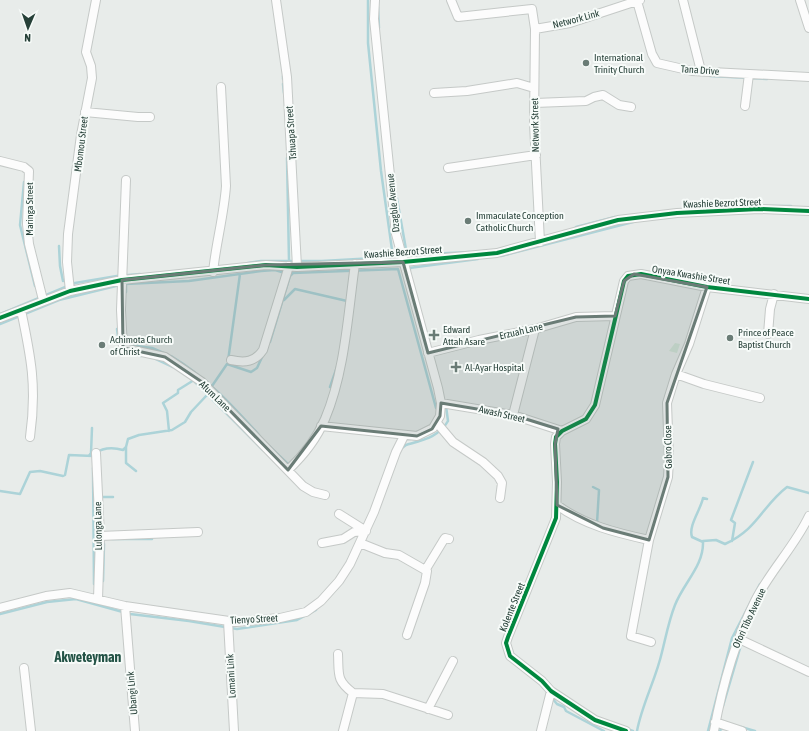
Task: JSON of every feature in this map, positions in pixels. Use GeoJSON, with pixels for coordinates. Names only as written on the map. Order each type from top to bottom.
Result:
{"type":"FeatureCollection","features":[{"type":"Feature","properties":{"kind":"street","name":"Mbomou Street"},"geometry":{"type":"LineString","coordinates":[[70,291],[67,262],[68,234],[92,72],[86,52],[96,0]]}},
{"type":"Feature","properties":{"kind":"street","name":"Tshuapa Street"},"geometry":{"type":"LineString","coordinates":[[232,360],[242,362],[255,359],[263,350],[293,266],[288,77],[276,0]]}},
{"type":"Feature","properties":{"kind":"street","name":"Dzagble Avenue"},"geometry":{"type":"LineString","coordinates":[[375,0],[374,19],[396,234],[441,402],[440,416],[437,423]]}},
{"type":"Feature","properties":{"kind":"street","name":"Network Street"},"geometry":{"type":"LineString","coordinates":[[451,0],[458,17],[532,9],[535,29],[534,88],[540,242]]}},
{"type":"Feature","properties":{"kind":"street","name":"Tana Drive"},"geometry":{"type":"LineString","coordinates":[[639,0],[655,62],[681,69],[701,71],[809,76]]}},
{"type":"Feature","properties":{"kind":"street","name":"Network Link"},"geometry":{"type":"LineString","coordinates":[[535,29],[570,23],[639,0]]}},
{"type":"Feature","properties":{"kind":"street"},"geometry":{"type":"LineString","coordinates":[[683,0],[701,71]]}},
{"type":"Feature","properties":{"kind":"street"},"geometry":{"type":"LineString","coordinates":[[800,0],[809,28]]}},
{"type":"Feature","properties":{"kind":"street"},"geometry":{"type":"LineString","coordinates":[[746,106],[749,74]]}},
{"type":"Feature","properties":{"kind":"street"},"geometry":{"type":"LineString","coordinates":[[434,93],[467,91],[517,83],[534,88]]}},
{"type":"Feature","properties":{"kind":"street"},"geometry":{"type":"LineString","coordinates":[[213,272],[215,245],[226,186],[221,87]]}},
{"type":"Feature","properties":{"kind":"street"},"geometry":{"type":"LineString","coordinates":[[535,103],[586,101],[603,95],[619,105],[631,106]]}},
{"type":"Feature","properties":{"kind":"street"},"geometry":{"type":"LineString","coordinates":[[85,112],[138,117],[150,116]]}},
{"type":"Feature","properties":{"kind":"street"},"geometry":{"type":"LineString","coordinates":[[448,168],[536,155]]}},
{"type":"Feature","properties":{"kind":"street","name":"Maringa Street"},"geometry":{"type":"LineString","coordinates":[[0,161],[24,167],[29,171],[29,244],[43,300]]}},
{"type":"Feature","properties":{"kind":"street"},"geometry":{"type":"LineString","coordinates":[[122,280],[126,180]]}},
{"type":"Feature","properties":{"kind":"street","name":"Kwashie Bezrot Street"},"geometry":{"type":"LineString","coordinates":[[0,318],[43,300],[70,291],[122,280],[213,272],[266,265],[293,266],[403,262],[497,252],[540,242],[618,220],[677,212],[759,209],[809,211]]}},
{"type":"Feature","properties":{"kind":"street"},"geometry":{"type":"LineString","coordinates":[[288,470],[300,458],[321,426],[332,397],[342,359],[355,264]]}},
{"type":"Feature","properties":{"kind":"street","name":"Onyaa Kwashie Street"},"geometry":{"type":"LineString","coordinates":[[562,431],[586,419],[595,405],[615,316],[624,281],[628,276],[634,274],[707,287],[809,299]]}},
{"type":"Feature","properties":{"kind":"street","name":"Afum Lane"},"geometry":{"type":"LineString","coordinates":[[122,280],[121,339],[123,348],[165,357],[202,382],[303,486],[313,492],[325,495]]}},
{"type":"Feature","properties":{"kind":"street","name":"Gabro Close"},"geometry":{"type":"LineString","coordinates":[[651,642],[631,636],[649,540],[668,477],[669,459],[667,403],[676,374],[689,344],[707,287]]}},
{"type":"Feature","properties":{"kind":"street"},"geometry":{"type":"LineString","coordinates":[[768,334],[770,309],[774,294]]}},
{"type":"Feature","properties":{"kind":"street"},"geometry":{"type":"LineString","coordinates":[[21,310],[33,371],[33,416],[30,437]]}},
{"type":"Feature","properties":{"kind":"street","name":"Erzuah Lane"},"geometry":{"type":"LineString","coordinates":[[428,353],[479,340],[535,329],[576,316],[615,316]]}},
{"type":"Feature","properties":{"kind":"street"},"geometry":{"type":"LineString","coordinates":[[513,415],[535,329]]}},
{"type":"Feature","properties":{"kind":"street"},"geometry":{"type":"LineString","coordinates":[[676,374],[704,384],[760,398]]}},
{"type":"Feature","properties":{"kind":"street","name":"Awash Street"},"geometry":{"type":"LineString","coordinates":[[441,402],[513,415],[562,431]]}},
{"type":"Feature","properties":{"kind":"street"},"geometry":{"type":"LineString","coordinates":[[321,426],[404,436],[417,436],[433,428],[437,423],[452,442],[483,462],[498,476],[502,483],[500,498]]}},
{"type":"Feature","properties":{"kind":"street","name":"Kolente Street"},"geometry":{"type":"LineString","coordinates":[[562,431],[556,437],[555,444],[556,518],[506,643],[510,656],[542,681],[551,691],[595,720],[626,731]]}},
{"type":"Feature","properties":{"kind":"street","name":"Tienyo Street"},"geometry":{"type":"LineString","coordinates":[[0,608],[59,594],[76,594],[125,606],[228,621],[259,620],[293,616],[306,612],[321,601],[339,581],[350,564],[366,531],[396,452],[404,436]]}},
{"type":"Feature","properties":{"kind":"street","name":"Lulonga Lane"},"geometry":{"type":"LineString","coordinates":[[96,453],[100,536],[98,599]]}},
{"type":"Feature","properties":{"kind":"street"},"geometry":{"type":"LineString","coordinates":[[557,505],[581,519],[603,528],[649,540]]}},
{"type":"Feature","properties":{"kind":"street"},"geometry":{"type":"LineString","coordinates":[[339,514],[366,531]]}},
{"type":"Feature","properties":{"kind":"street","name":"Ofori Tibo Avenue"},"geometry":{"type":"LineString","coordinates":[[714,731],[733,653],[755,600],[800,534],[809,516]]}},
{"type":"Feature","properties":{"kind":"street"},"geometry":{"type":"LineString","coordinates":[[322,543],[343,539],[354,532],[366,531]]}},
{"type":"Feature","properties":{"kind":"street"},"geometry":{"type":"LineString","coordinates":[[100,536],[198,532]]}},
{"type":"Feature","properties":{"kind":"street"},"geometry":{"type":"LineString","coordinates":[[426,569],[445,538],[448,539]]}},
{"type":"Feature","properties":{"kind":"street"},"geometry":{"type":"LineString","coordinates":[[360,543],[387,553],[400,555],[426,569],[428,573],[407,635]]}},
{"type":"Feature","properties":{"kind":"street","name":"Ubangi Link"},"geometry":{"type":"LineString","coordinates":[[125,606],[136,731]]}},
{"type":"Feature","properties":{"kind":"street","name":"Lomani Link"},"geometry":{"type":"LineString","coordinates":[[228,621],[234,731]]}},
{"type":"Feature","properties":{"kind":"street"},"geometry":{"type":"LineString","coordinates":[[739,639],[809,672]]}},
{"type":"Feature","properties":{"kind":"street"},"geometry":{"type":"LineString","coordinates":[[338,654],[339,676],[341,683],[353,693],[383,694],[448,715]]}},
{"type":"Feature","properties":{"kind":"street"},"geometry":{"type":"LineString","coordinates":[[428,709],[453,661]]}},
{"type":"Feature","properties":{"kind":"street"},"geometry":{"type":"LineString","coordinates":[[24,668],[31,731]]}},
{"type":"Feature","properties":{"kind":"street"},"geometry":{"type":"LineString","coordinates":[[541,731],[551,691]]}},
{"type":"Feature","properties":{"kind":"street"},"geometry":{"type":"LineString","coordinates":[[344,731],[353,693]]}},
{"type":"Feature","properties":{"kind":"street"},"geometry":{"type":"LineString","coordinates":[[716,722],[742,731]]}},
{"type":"Feature","properties":{"kind":"highlighted area"},"geometry":{"type":"Polygon","coordinates":[[[403,262],[428,353],[576,317],[615,316],[624,281],[634,274],[707,287],[667,403],[668,477],[649,540],[603,528],[557,505],[555,444],[558,429],[513,415],[441,403],[440,416],[432,429],[417,436],[321,426],[288,470],[202,382],[165,357],[123,348],[122,280],[266,265],[403,262]]]}},
{"type":"Feature","properties":{"kind":"green space"},"geometry":{"type":"Polygon","coordinates":[[[675,343],[680,344],[677,353],[669,351],[675,343]]]}},
{"type":"Feature","properties":{"kind":"waterway"},"geometry":{"type":"LineString","coordinates":[[248,263],[261,261],[322,261],[393,257],[381,171],[368,43],[368,0]]}},
{"type":"Feature","properties":{"kind":"waterway"},"geometry":{"type":"LineString","coordinates":[[378,7],[379,28]]}},
{"type":"Feature","properties":{"kind":"waterway"},"geometry":{"type":"LineString","coordinates":[[710,76],[767,79]]}},
{"type":"Feature","properties":{"kind":"waterway"},"geometry":{"type":"LineString","coordinates":[[283,84],[284,93]]}},
{"type":"Feature","properties":{"kind":"waterway"},"geometry":{"type":"LineString","coordinates":[[294,138],[295,157]]}},
{"type":"Feature","properties":{"kind":"waterway"},"geometry":{"type":"LineString","coordinates":[[287,158],[289,261]]}},
{"type":"Feature","properties":{"kind":"waterway"},"geometry":{"type":"LineString","coordinates":[[24,182],[20,225],[35,286]]}},
{"type":"Feature","properties":{"kind":"waterway"},"geometry":{"type":"LineString","coordinates":[[396,193],[407,255],[470,252]]}},
{"type":"Feature","properties":{"kind":"waterway"},"geometry":{"type":"LineString","coordinates":[[750,206],[791,206]]}},
{"type":"Feature","properties":{"kind":"waterway"},"geometry":{"type":"LineString","coordinates":[[576,227],[615,217]]}},
{"type":"Feature","properties":{"kind":"waterway"},"geometry":{"type":"LineString","coordinates":[[501,256],[633,222]]}},
{"type":"Feature","properties":{"kind":"waterway"},"geometry":{"type":"LineString","coordinates":[[59,246],[60,266],[63,281]]}},
{"type":"Feature","properties":{"kind":"waterway"},"geometry":{"type":"LineString","coordinates":[[410,270],[409,268],[478,259]]}},
{"type":"Feature","properties":{"kind":"waterway"},"geometry":{"type":"LineString","coordinates":[[270,342],[290,276],[293,273],[398,269],[436,408]]}},
{"type":"Feature","properties":{"kind":"waterway"},"geometry":{"type":"LineString","coordinates":[[125,284],[189,281],[275,270],[285,273]]}},
{"type":"Feature","properties":{"kind":"waterway"},"geometry":{"type":"LineString","coordinates":[[0,314],[75,283],[140,274]]}},
{"type":"Feature","properties":{"kind":"waterway"},"geometry":{"type":"LineString","coordinates":[[228,361],[240,274]]}},
{"type":"Feature","properties":{"kind":"waterway"},"geometry":{"type":"LineString","coordinates":[[126,284],[126,292]]}},
{"type":"Feature","properties":{"kind":"waterway"},"geometry":{"type":"LineString","coordinates":[[0,324],[59,300],[120,285]]}},
{"type":"Feature","properties":{"kind":"waterway"},"geometry":{"type":"LineString","coordinates":[[284,300],[295,289],[347,301]]}},
{"type":"Feature","properties":{"kind":"waterway"},"geometry":{"type":"LineString","coordinates":[[117,329],[119,344]]}},
{"type":"Feature","properties":{"kind":"waterway"},"geometry":{"type":"LineString","coordinates":[[129,345],[152,348],[166,354]]}},
{"type":"Feature","properties":{"kind":"waterway"},"geometry":{"type":"LineString","coordinates":[[121,351],[141,356]]}},
{"type":"Feature","properties":{"kind":"waterway"},"geometry":{"type":"LineString","coordinates":[[212,386],[227,364],[251,372],[257,368],[263,355]]}},
{"type":"Feature","properties":{"kind":"waterway"},"geometry":{"type":"LineString","coordinates":[[171,356],[207,382],[229,402],[259,435]]}},
{"type":"Feature","properties":{"kind":"waterway"},"geometry":{"type":"LineString","coordinates":[[156,359],[173,367]]}},
{"type":"Feature","properties":{"kind":"waterway"},"geometry":{"type":"LineString","coordinates":[[330,387],[337,367]]}},
{"type":"Feature","properties":{"kind":"waterway"},"geometry":{"type":"LineString","coordinates":[[169,431],[167,411],[163,403],[178,393],[178,390],[194,380]]}},
{"type":"Feature","properties":{"kind":"waterway"},"geometry":{"type":"LineString","coordinates":[[195,382],[263,450]]}},
{"type":"Feature","properties":{"kind":"waterway"},"geometry":{"type":"LineString","coordinates":[[136,471],[126,463],[126,447],[128,439],[139,435],[172,430],[185,422],[191,412],[207,395]]}},
{"type":"Feature","properties":{"kind":"waterway"},"geometry":{"type":"LineString","coordinates":[[402,448],[406,445],[430,437],[440,431],[448,421],[446,406]]}},
{"type":"Feature","properties":{"kind":"waterway"},"geometry":{"type":"LineString","coordinates":[[89,456],[91,453],[92,428]]}},
{"type":"Feature","properties":{"kind":"waterway"},"geometry":{"type":"LineString","coordinates":[[269,446],[290,466]]}},
{"type":"Feature","properties":{"kind":"waterway"},"geometry":{"type":"LineString","coordinates":[[0,491],[20,494],[30,472],[40,471],[63,476],[65,475],[69,455],[93,456],[103,449],[115,448],[123,450],[126,447]]}},
{"type":"Feature","properties":{"kind":"waterway"},"geometry":{"type":"LineString","coordinates":[[732,541],[735,523],[731,520],[753,462]]}},
{"type":"Feature","properties":{"kind":"waterway"},"geometry":{"type":"LineString","coordinates":[[93,468],[94,584]]}},
{"type":"Feature","properties":{"kind":"waterway"},"geometry":{"type":"LineString","coordinates":[[593,487],[599,490],[597,523]]}},
{"type":"Feature","properties":{"kind":"waterway"},"geometry":{"type":"LineString","coordinates":[[637,731],[642,711],[656,672],[673,611],[679,597],[697,566],[703,541],[716,540],[725,544],[736,538],[753,524],[771,502],[787,487],[809,493]]}},
{"type":"Feature","properties":{"kind":"waterway"},"geometry":{"type":"LineString","coordinates":[[102,497],[113,497]]}},
{"type":"Feature","properties":{"kind":"waterway"},"geometry":{"type":"LineString","coordinates":[[703,542],[692,537],[691,533],[693,523],[703,498],[707,499]]}},
{"type":"Feature","properties":{"kind":"waterway"},"geometry":{"type":"LineString","coordinates":[[112,539],[152,539]]}},
{"type":"Feature","properties":{"kind":"waterway"},"geometry":{"type":"LineString","coordinates":[[103,581],[104,544]]}},
{"type":"Feature","properties":{"kind":"waterway"},"geometry":{"type":"LineString","coordinates":[[708,731],[732,638],[760,584]]}},
{"type":"Feature","properties":{"kind":"waterway"},"geometry":{"type":"LineString","coordinates":[[0,614],[47,602],[76,599],[130,614],[189,621],[237,629],[297,620],[316,610]]}},
{"type":"Feature","properties":{"kind":"waterway"},"geometry":{"type":"LineString","coordinates":[[723,706],[741,645]]}},
{"type":"Feature","properties":{"kind":"waterway"},"geometry":{"type":"LineString","coordinates":[[552,698],[557,704],[564,707],[566,711],[604,731]]}},
{"type":"Feature","properties":{"kind":"waterway"},"geometry":{"type":"LineString","coordinates":[[741,727],[755,731]]}},
{"type":"Feature","properties":{"kind":"waterway"},"geometry":{"type":"LineString","coordinates":[[720,731],[721,729],[725,728]]}},
{"type":"Feature","properties":{"kind":"waterway"},"geometry":{"type":"LineString","coordinates":[[627,729],[633,731]]}},
{"type":"Feature","properties":{"kind":"cycle path"},"geometry":{"type":"LineString","coordinates":[[0,318],[70,291],[122,280],[266,265],[297,267],[403,262],[497,253],[618,220],[677,213],[759,209],[809,211]]}},
{"type":"Feature","properties":{"kind":"cycle path"},"geometry":{"type":"LineString","coordinates":[[626,731],[595,720],[551,691],[542,681],[510,656],[506,643],[556,518],[556,437],[562,431],[586,419],[595,405],[624,281],[628,276],[641,274],[707,287],[809,299]]}},
{"type":"Feature","properties":{"kind":"place","name":"International Trinity Church"},"geometry":{"type":"Point","coordinates":[586,63]}},
{"type":"Feature","properties":{"kind":"place","name":"Immaculate Conception Catholic Church"},"geometry":{"type":"Point","coordinates":[468,221]}},
{"type":"Feature","properties":{"kind":"place","name":"Edward Attah Asare"},"geometry":{"type":"Point","coordinates":[434,335]}},
{"type":"Feature","properties":{"kind":"place","name":"Prince of Peace Baptist Church"},"geometry":{"type":"Point","coordinates":[730,338]}},
{"type":"Feature","properties":{"kind":"place","name":"Achimota Church of Christ"},"geometry":{"type":"Point","coordinates":[102,345]}},
{"type":"Feature","properties":{"kind":"place","name":"Al-Ayar Hospital"},"geometry":{"type":"Point","coordinates":[456,367]}},
{"type":"Feature","properties":{"kind":"district","name":"Akweteyman"},"geometry":{"type":"Point","coordinates":[88,657]}}]}
